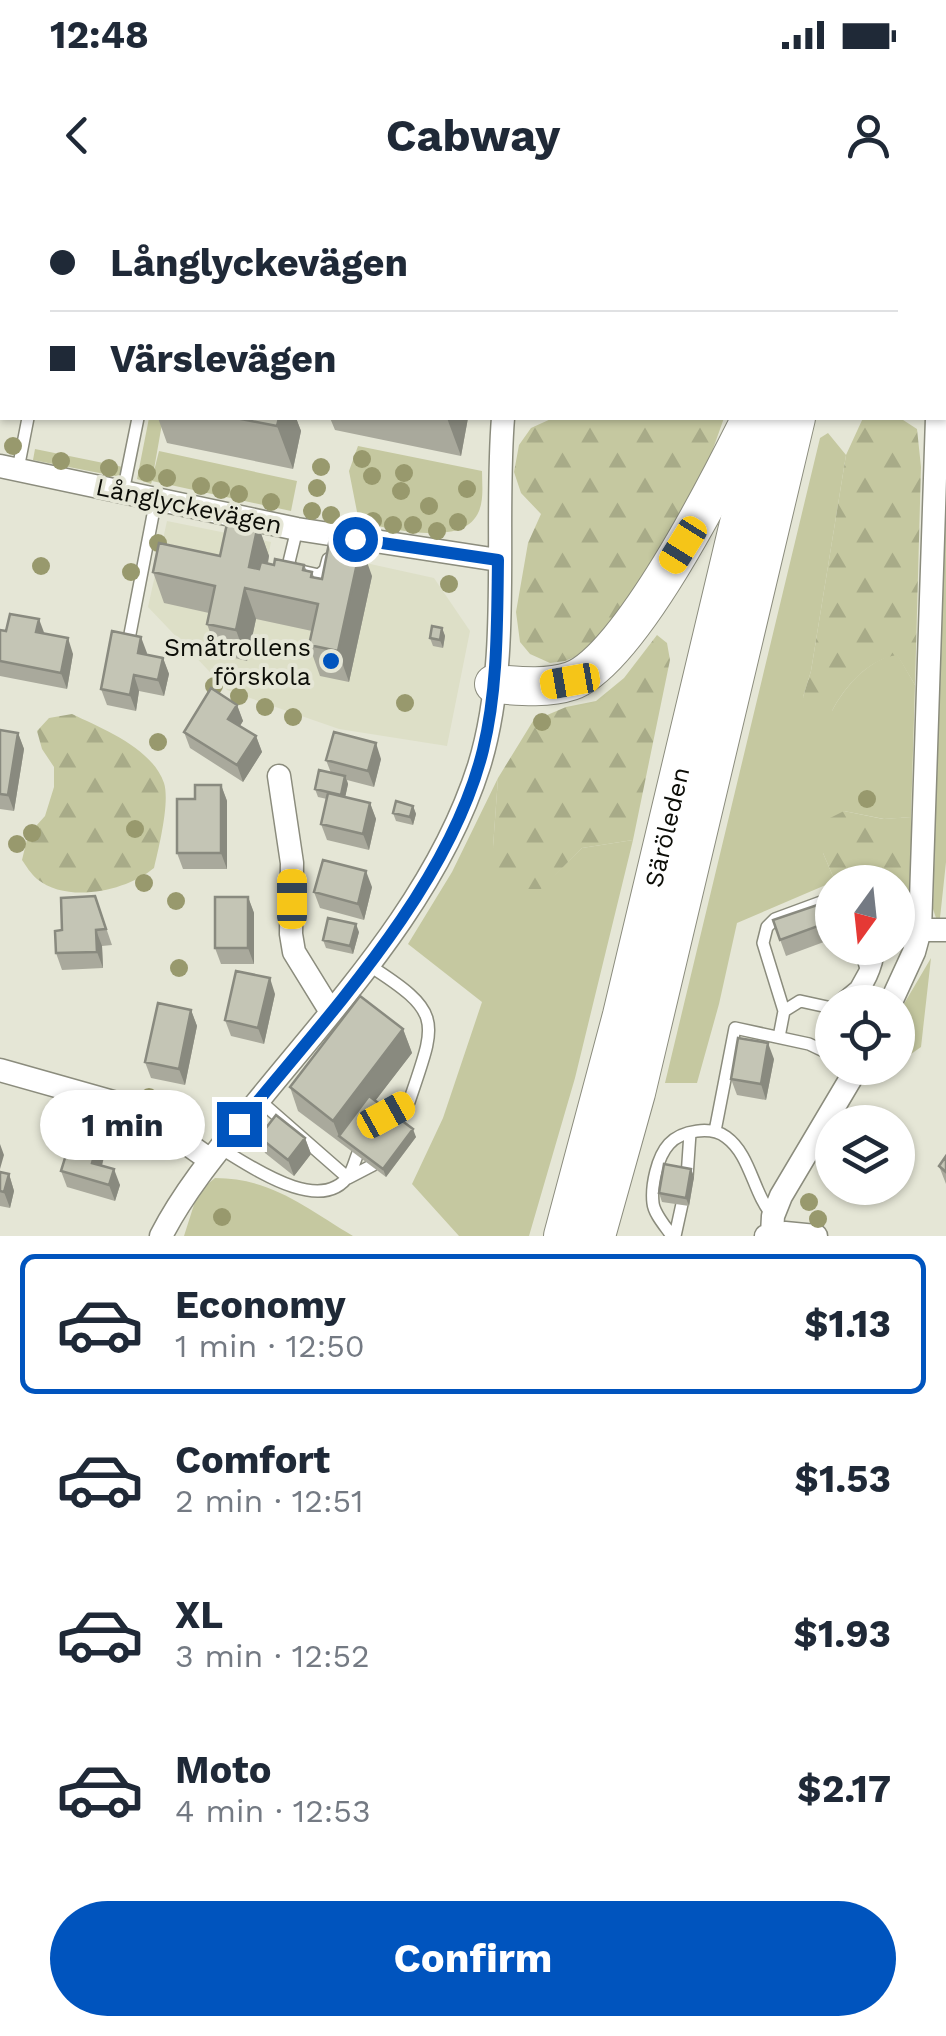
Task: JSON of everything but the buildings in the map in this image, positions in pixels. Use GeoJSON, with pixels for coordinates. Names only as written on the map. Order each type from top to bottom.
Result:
{"type":"FeatureCollection","features":[{"type":"Feature","properties":{"kind":"main road"},"geometry":{"type":"LineString","coordinates":[[494,684],[547,685],[570,681],[607,658],[683,545],[751,420]]}},
{"type":"Feature","properties":{"kind":"main road","name":"Säröleden"},"geometry":{"type":"LineString","coordinates":[[563,1236],[622,1016],[764,420]]}},
{"type":"Feature","properties":{"kind":"main road","name":"Säröleden"},"geometry":{"type":"LineString","coordinates":[[596,1236],[636,1093],[796,420]]}},
{"type":"Feature","properties":{"kind":"street"},"geometry":{"type":"LineString","coordinates":[[161,1236],[215,1154],[370,966],[436,862],[456,820],[480,759],[494,684],[503,420]]}},
{"type":"Feature","properties":{"kind":"street"},"geometry":{"type":"LineString","coordinates":[[899,985],[920,930],[937,420]]}},
{"type":"Feature","properties":{"kind":"street","name":"Långlyckevägen"},"geometry":{"type":"LineString","coordinates":[[9,468],[296,529],[498,560]]}},
{"type":"Feature","properties":{"kind":"street"},"geometry":{"type":"LineString","coordinates":[[279,776],[292,863],[294,952],[330,1012]]}},
{"type":"Feature","properties":{"kind":"street"},"geometry":{"type":"LineString","coordinates":[[920,930],[946,930]]}},
{"type":"Feature","properties":{"kind":"street"},"geometry":{"type":"LineString","coordinates":[[0,1070],[138,1109],[215,1154]]}},
{"type":"Feature","properties":{"kind":"street"},"geometry":{"type":"LineString","coordinates":[[816,1236],[770,1229],[781,1196],[845,1085]]}},
{"type":"Feature","properties":{"kind":"lane"},"geometry":{"type":"LineString","coordinates":[[9,468],[27,420]]}},
{"type":"Feature","properties":{"kind":"lane"},"geometry":{"type":"LineString","coordinates":[[123,492],[138,420]]}},
{"type":"Feature","properties":{"kind":"lane"},"geometry":{"type":"LineString","coordinates":[[130,634],[156,499]]}},
{"type":"Feature","properties":{"kind":"lane"},"geometry":{"type":"LineString","coordinates":[[296,529],[289,562],[292,569],[319,574],[326,570],[334,535]]}},
{"type":"Feature","properties":{"kind":"lane"},"geometry":{"type":"LineString","coordinates":[[779,1036],[784,1011],[763,943],[767,927],[774,919],[815,904]]}},
{"type":"Feature","properties":{"kind":"lane"},"geometry":{"type":"LineString","coordinates":[[370,966],[413,994],[430,1026],[408,1108],[386,1115]]}},
{"type":"Feature","properties":{"kind":"lane"},"geometry":{"type":"LineString","coordinates":[[784,1011],[800,1001],[815,1003]]}},
{"type":"Feature","properties":{"kind":"lane"},"geometry":{"type":"LineString","coordinates":[[715,1131],[735,1028],[815,1047]]}},
{"type":"Feature","properties":{"kind":"lane"},"geometry":{"type":"LineString","coordinates":[[259,1100],[348,1178]]}},
{"type":"Feature","properties":{"kind":"lane"},"geometry":{"type":"LineString","coordinates":[[673,1236],[652,1206],[655,1178],[669,1144],[690,1133],[715,1131],[728,1138],[739,1152],[770,1229]]}},
{"type":"Feature","properties":{"kind":"lane"},"geometry":{"type":"LineString","coordinates":[[688,1176],[690,1133]]}},
{"type":"Feature","properties":{"kind":"lane"},"geometry":{"type":"LineString","coordinates":[[348,1178],[358,1153]]}},
{"type":"Feature","properties":{"kind":"lane"},"geometry":{"type":"LineString","coordinates":[[215,1154],[306,1192],[327,1191],[374,1165]]}},
{"type":"Feature","properties":{"kind":"lane"},"geometry":{"type":"LineString","coordinates":[[673,1236],[682,1204]]}},
{"type":"Feature","properties":{"kind":"shaded area","name":"Småtrollens förskola"},"geometry":{"type":"Polygon","coordinates":[[[167,521],[271,542],[260,597],[343,558],[434,578],[470,631],[447,746],[339,729],[227,690],[148,607],[167,521]]]}},
{"type":"Feature","properties":{"kind":"green space"},"geometry":{"type":"Polygon","coordinates":[[[149,420],[163,420],[153,475],[159,451],[297,481],[291,511],[137,479],[149,420]]]}},
{"type":"Feature","properties":{"kind":"green space"},"geometry":{"type":"Polygon","coordinates":[[[549,420],[723,420],[702,480],[667,548],[612,624],[584,653],[550,663],[530,654],[520,642],[516,612],[528,543],[541,514],[521,493],[514,472],[519,445],[531,428],[549,420]]]}},
{"type":"Feature","properties":{"kind":"green space"},"geometry":{"type":"Polygon","coordinates":[[[862,420],[903,420],[917,429],[921,467],[915,685],[897,655],[877,662],[859,675],[832,711],[814,712],[803,697],[811,671],[846,455],[862,420]]]}},
{"type":"Feature","properties":{"kind":"green space"},"geometry":{"type":"Polygon","coordinates":[[[946,420],[946,862],[940,918],[936,918],[933,909],[946,420]]]}},
{"type":"Feature","properties":{"kind":"green space"},"geometry":{"type":"Polygon","coordinates":[[[828,433],[846,455],[811,671],[803,697],[832,711],[859,675],[897,654],[915,685],[911,817],[884,819],[844,811],[823,853],[828,865],[815,865],[815,890],[737,923],[697,1083],[665,1083],[820,438],[828,433]]]}},
{"type":"Feature","properties":{"kind":"green space"},"geometry":{"type":"Polygon","coordinates":[[[358,446],[482,471],[479,511],[471,523],[442,533],[359,522],[349,471],[358,446]]]}},
{"type":"Feature","properties":{"kind":"green space"},"geometry":{"type":"Polygon","coordinates":[[[35,449],[123,467],[120,477],[33,460],[35,449]]]}},
{"type":"Feature","properties":{"kind":"green space"},"geometry":{"type":"Polygon","coordinates":[[[657,635],[667,643],[670,660],[633,840],[582,848],[541,889],[502,889],[493,847],[498,778],[533,721],[566,707],[596,701],[624,678],[657,635]]]}},
{"type":"Feature","properties":{"kind":"green space"},"geometry":{"type":"Polygon","coordinates":[[[72,714],[112,733],[149,760],[164,783],[166,801],[154,868],[128,883],[80,893],[50,887],[35,877],[22,860],[28,835],[45,816],[54,787],[54,767],[42,749],[37,731],[49,718],[72,714]]]}},
{"type":"Feature","properties":{"kind":"green space"},"geometry":{"type":"Polygon","coordinates":[[[498,778],[493,847],[541,888],[582,848],[633,840],[575,1078],[529,1236],[459,1236],[412,1184],[443,1118],[482,1002],[408,944],[452,872],[498,778]]]}},
{"type":"Feature","properties":{"kind":"green space"},"geometry":{"type":"Polygon","coordinates":[[[844,811],[883,819],[911,817],[911,865],[828,865],[823,853],[824,821],[844,811]]]}},
{"type":"Feature","properties":{"kind":"green space"},"geometry":{"type":"Polygon","coordinates":[[[931,958],[921,1047],[915,1051],[915,985],[931,958]]]}},
{"type":"Feature","properties":{"kind":"green space"},"geometry":{"type":"Polygon","coordinates":[[[215,1178],[271,1189],[353,1236],[184,1236],[198,1192],[215,1178]]]}},
{"type":"Feature","properties":{"kind":"place","name":"Småtrollens förskola"},"geometry":{"type":"Point","coordinates":[331,661]}},
{"type":"Feature","properties":{"kind":"route"},"geometry":{"type":"LineString","coordinates":[[239,1124],[394,932],[456,820],[478,769],[489,720],[496,661],[498,560],[355,539]]}}]}
